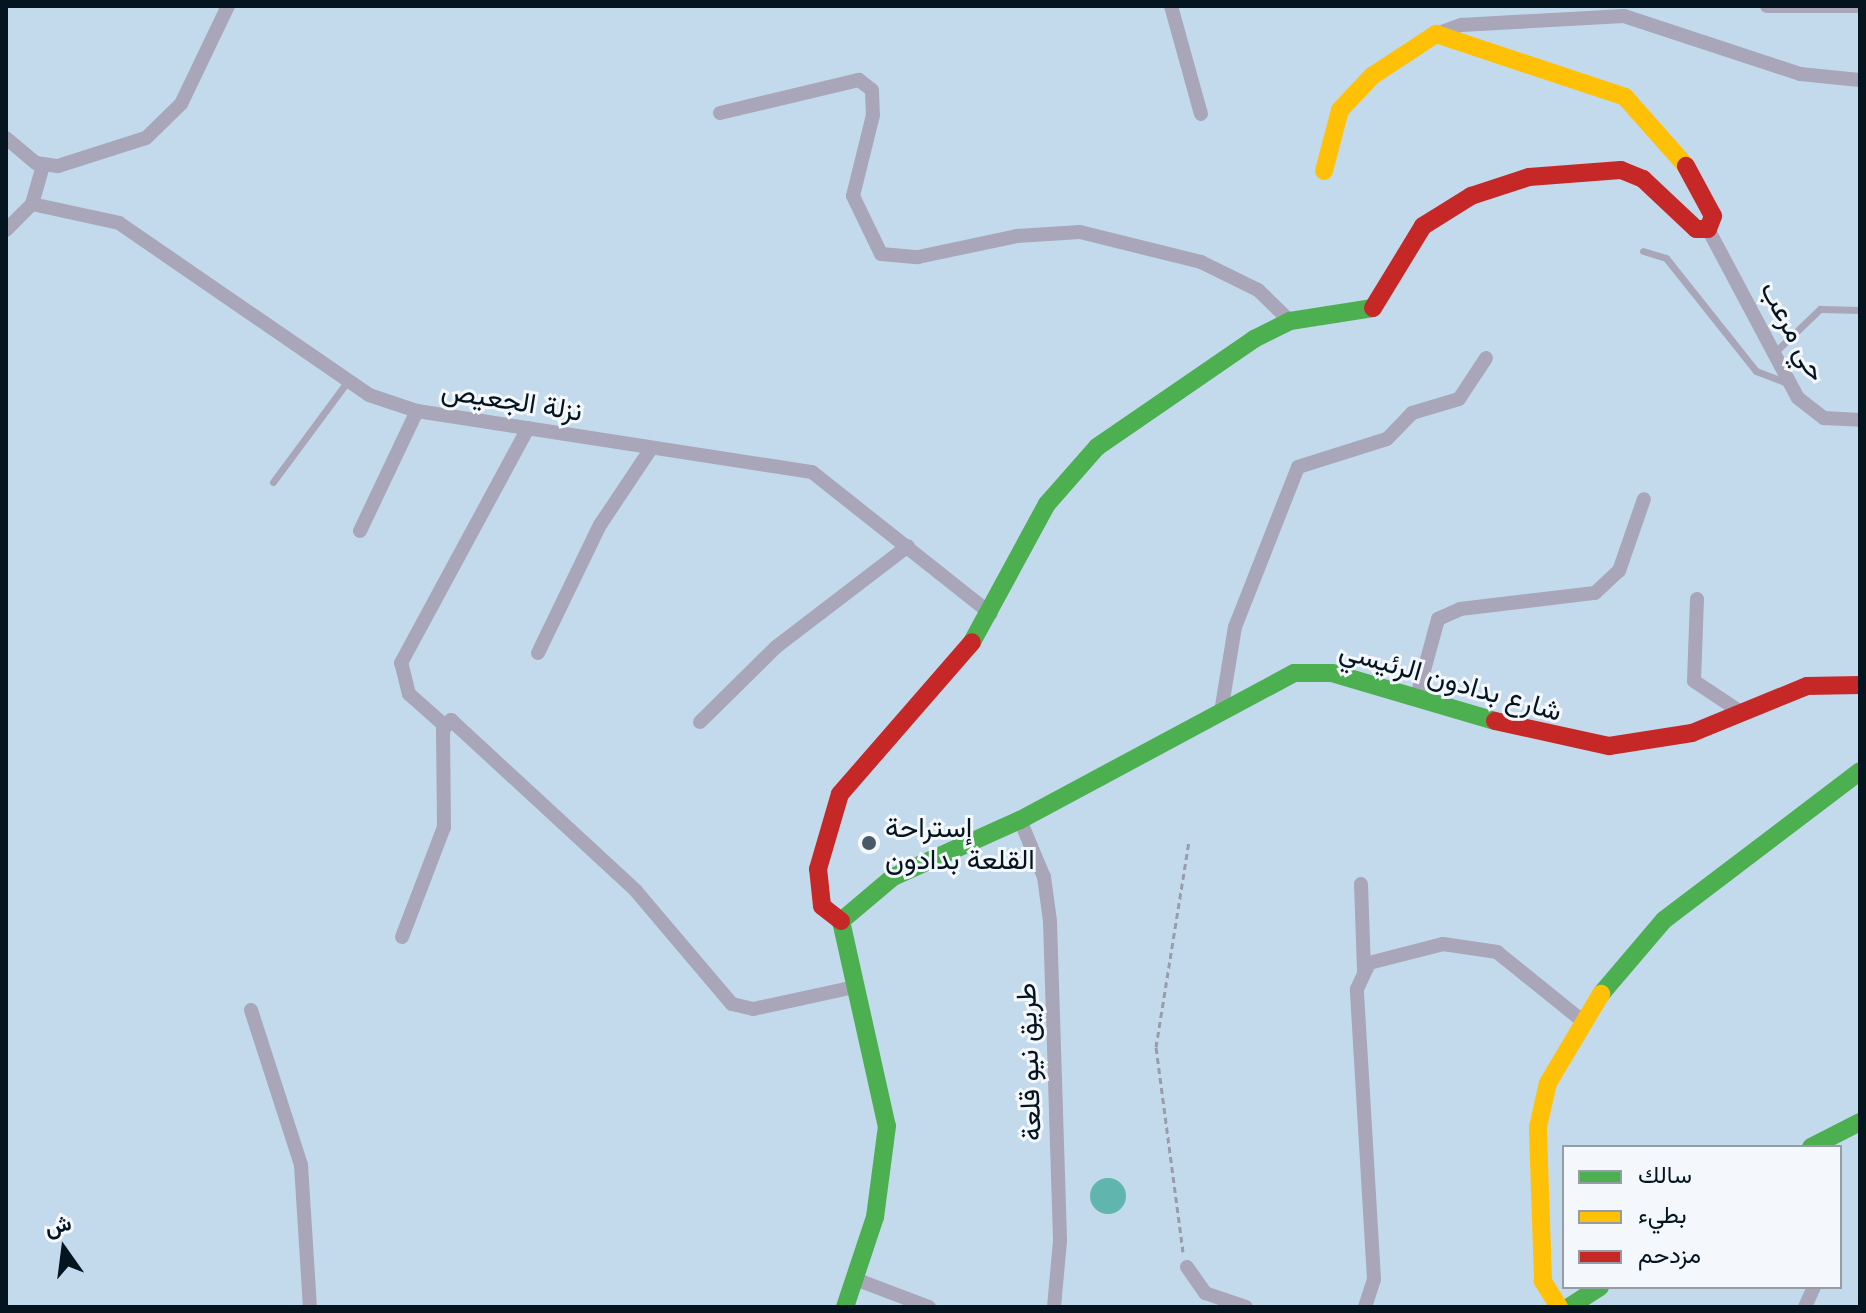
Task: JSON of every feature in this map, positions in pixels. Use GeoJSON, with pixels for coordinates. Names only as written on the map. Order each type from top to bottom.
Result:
{"type":"FeatureCollection","features":[{"type":"Feature","properties":{"kind":"main road"},"geometry":{"type":"LineString","coordinates":[[845,1307],[882,1186],[887,1126],[883,1085],[855,987],[841,921],[822,906],[818,869],[840,794],[991,614],[1047,504],[1097,447],[1163,397],[1290,321],[1379,307],[1432,217],[1529,177],[1586,169],[1634,174],[1696,229],[1708,229],[1713,216],[1705,192],[1625,97],[1436,34],[1409,51],[1340,110],[1324,171]]}},
{"type":"Feature","properties":{"kind":"main road","name":"شارع بدادون الرئيسي"},"geometry":{"type":"LineString","coordinates":[[841,921],[893,877],[1020,820],[1222,706],[1302,672],[1417,696],[1571,743],[1609,746],[1692,733],[1807,686],[1860,685]]}},
{"type":"Feature","properties":{"kind":"main road"},"geometry":{"type":"LineString","coordinates":[[1559,1307],[1543,1281],[1538,1136],[1548,1083],[1580,1019],[1622,962],[1682,904],[1860,771]]}},
{"type":"Feature","properties":{"kind":"main road"},"geometry":{"type":"LineString","coordinates":[[1815,1145],[1860,1122]]}},
{"type":"Feature","properties":{"kind":"main road"},"geometry":{"type":"LineString","coordinates":[[1569,1307],[1597,1289]]}},
{"type":"Feature","properties":{"kind":"street"},"geometry":{"type":"LineString","coordinates":[[6,138],[43,166],[112,153],[162,128],[193,83],[228,6]]}},
{"type":"Feature","properties":{"kind":"street"},"geometry":{"type":"LineString","coordinates":[[1171,6],[1201,114]]}},
{"type":"Feature","properties":{"kind":"street"},"geometry":{"type":"LineString","coordinates":[[1767,6],[1860,6]]}},
{"type":"Feature","properties":{"kind":"street"},"geometry":{"type":"LineString","coordinates":[[1436,34],[1461,25],[1624,16],[1800,74],[1860,80]]}},
{"type":"Feature","properties":{"kind":"street"},"geometry":{"type":"LineString","coordinates":[[720,113],[859,80],[872,90],[873,115],[853,196],[881,254],[918,257],[1017,236],[1080,232],[1201,262],[1258,290],[1290,321]]}},
{"type":"Feature","properties":{"kind":"street"},"geometry":{"type":"LineString","coordinates":[[6,230],[32,204],[43,166]]}},
{"type":"Feature","properties":{"kind":"street","name":"نزلة الجعيص"},"geometry":{"type":"LineString","coordinates":[[32,204],[119,223],[347,382],[417,411],[650,450],[812,472],[991,614]]}},
{"type":"Feature","properties":{"kind":"street","name":"حي مرعب"},"geometry":{"type":"LineString","coordinates":[[1708,229],[1788,383],[1824,418],[1860,420]]}},
{"type":"Feature","properties":{"kind":"street"},"geometry":{"type":"LineString","coordinates":[[1222,706],[1235,627],[1270,554],[1298,467],[1387,439],[1412,413],[1459,399],[1486,358]]}},
{"type":"Feature","properties":{"kind":"street"},"geometry":{"type":"LineString","coordinates":[[360,531],[417,411]]}},
{"type":"Feature","properties":{"kind":"street"},"geometry":{"type":"LineString","coordinates":[[528,428],[401,663],[409,694],[444,725],[460,724],[532,801],[636,891],[732,1004],[753,1009],[855,987]]}},
{"type":"Feature","properties":{"kind":"street"},"geometry":{"type":"LineString","coordinates":[[538,653],[600,525],[650,450]]}},
{"type":"Feature","properties":{"kind":"street"},"geometry":{"type":"LineString","coordinates":[[1417,696],[1438,619],[1460,609],[1595,593],[1619,571],[1644,499]]}},
{"type":"Feature","properties":{"kind":"street"},"geometry":{"type":"LineString","coordinates":[[700,722],[776,647],[908,546]]}},
{"type":"Feature","properties":{"kind":"street"},"geometry":{"type":"LineString","coordinates":[[1697,599],[1691,674],[1742,713]]}},
{"type":"Feature","properties":{"kind":"street"},"geometry":{"type":"LineString","coordinates":[[402,937],[444,827],[444,725]]}},
{"type":"Feature","properties":{"kind":"street","name":"طريق نيو قلعة"},"geometry":{"type":"LineString","coordinates":[[1020,820],[1044,877],[1050,921],[1060,1241],[1054,1307]]}},
{"type":"Feature","properties":{"kind":"street"},"geometry":{"type":"LineString","coordinates":[[1361,884],[1364,970],[1357,989],[1374,1279],[1365,1307]]}},
{"type":"Feature","properties":{"kind":"street"},"geometry":{"type":"LineString","coordinates":[[1364,970],[1394,952],[1443,944],[1497,952],[1580,1019]]}},
{"type":"Feature","properties":{"kind":"street"},"geometry":{"type":"LineString","coordinates":[[251,1010],[301,1165],[310,1307]]}},
{"type":"Feature","properties":{"kind":"street"},"geometry":{"type":"LineString","coordinates":[[1187,1267],[1205,1293],[1246,1307]]}},
{"type":"Feature","properties":{"kind":"street"},"geometry":{"type":"LineString","coordinates":[[855,1279],[929,1307]]}},
{"type":"Feature","properties":{"kind":"lane"},"geometry":{"type":"LineString","coordinates":[[1643,251],[1666,258],[1756,371],[1788,383]]}},
{"type":"Feature","properties":{"kind":"lane"},"geometry":{"type":"LineString","coordinates":[[1772,355],[1820,309],[1860,310]]}},
{"type":"Feature","properties":{"kind":"lane"},"geometry":{"type":"LineString","coordinates":[[273,482],[347,382]]}},
{"type":"Feature","properties":{"kind":"path"},"geometry":{"type":"LineString","coordinates":[[1187,1267],[1156,1047],[1189,841]]}},
{"type":"Feature","properties":{"kind":"shaded area"},"geometry":{"type":"Polygon","coordinates":[[[1108,1178],[1121,1183],[1126,1196],[1121,1209],[1108,1214],[1095,1209],[1090,1196],[1095,1183],[1108,1178]]]}},
{"type":"Feature","properties":{"kind":"traffic: fast"},"geometry":{"type":"LineString","coordinates":[[972,642],[1047,504],[1097,447],[1254,339],[1290,321],[1373,308]]}},
{"type":"Feature","properties":{"kind":"traffic: fast"},"geometry":{"type":"LineString","coordinates":[[841,921],[893,877],[1020,820],[1294,673],[1332,673],[1495,721]]}},
{"type":"Feature","properties":{"kind":"traffic: fast"},"geometry":{"type":"LineString","coordinates":[[1601,994],[1664,920],[1860,771]]}},
{"type":"Feature","properties":{"kind":"traffic: fast"},"geometry":{"type":"LineString","coordinates":[[841,921],[887,1126],[875,1217],[845,1307]]}},
{"type":"Feature","properties":{"kind":"traffic: fast"},"geometry":{"type":"LineString","coordinates":[[1815,1145],[1860,1122]]}},
{"type":"Feature","properties":{"kind":"traffic: fast"},"geometry":{"type":"LineString","coordinates":[[1569,1307],[1597,1289]]}},
{"type":"Feature","properties":{"kind":"traffic: slow"},"geometry":{"type":"LineString","coordinates":[[1324,171],[1340,110],[1372,76],[1436,34],[1625,97],[1686,166]]}},
{"type":"Feature","properties":{"kind":"traffic: slow"},"geometry":{"type":"LineString","coordinates":[[1559,1307],[1543,1281],[1538,1127],[1548,1083],[1601,994]]}},
{"type":"Feature","properties":{"kind":"traffic: jam"},"geometry":{"type":"LineString","coordinates":[[1373,308],[1423,226],[1471,196],[1529,177],[1621,170],[1643,179],[1696,229],[1708,229],[1713,216],[1686,166]]}},
{"type":"Feature","properties":{"kind":"traffic: jam"},"geometry":{"type":"LineString","coordinates":[[841,921],[822,906],[818,869],[840,794],[972,642]]}},
{"type":"Feature","properties":{"kind":"traffic: jam"},"geometry":{"type":"LineString","coordinates":[[1495,721],[1609,746],[1692,733],[1807,686],[1860,685]]}},
{"type":"Feature","properties":{"kind":"place","name":"إستراحة القلعة بدادون"},"geometry":{"type":"Point","coordinates":[869,843]}}]}
